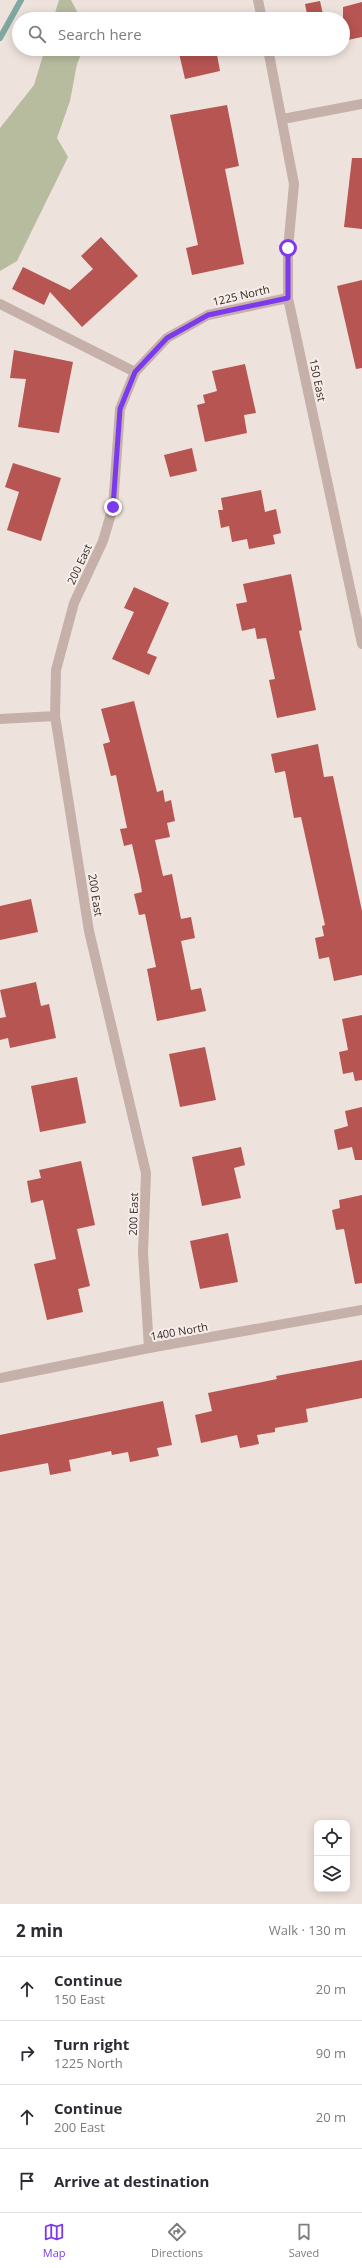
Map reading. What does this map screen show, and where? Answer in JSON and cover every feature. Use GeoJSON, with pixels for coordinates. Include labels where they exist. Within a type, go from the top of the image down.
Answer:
{"type":"FeatureCollection","features":[{"type":"Feature","properties":{"kind":"street"},"geometry":{"type":"LineString","coordinates":[[258,0],[261,12]]}},
{"type":"Feature","properties":{"kind":"street","name":"150 East"},"geometry":{"type":"LineString","coordinates":[[270,56],[283,119],[294,184],[288,248],[288,298],[362,644]]}},
{"type":"Feature","properties":{"kind":"street"},"geometry":{"type":"LineString","coordinates":[[283,119],[362,104]]}},
{"type":"Feature","properties":{"kind":"street","name":"1225 North"},"geometry":{"type":"LineString","coordinates":[[118,452],[120,409],[135,372],[167,338],[208,315],[288,298]]}},
{"type":"Feature","properties":{"kind":"street"},"geometry":{"type":"LineString","coordinates":[[0,304],[135,372]]}},
{"type":"Feature","properties":{"kind":"street","name":"200 East"},"geometry":{"type":"LineString","coordinates":[[118,452],[111,514],[103,541],[74,603],[56,670],[55,716],[89,931],[146,1173],[143,1253],[149,1348]]}},
{"type":"Feature","properties":{"kind":"street"},"geometry":{"type":"LineString","coordinates":[[0,719],[55,716]]}},
{"type":"Feature","properties":{"kind":"street","name":"1400 North"},"geometry":{"type":"LineString","coordinates":[[0,1378],[149,1348],[362,1310]]}},
{"type":"Feature","properties":{"kind":"green space"},"geometry":{"type":"Polygon","coordinates":[[[59,0],[71,0],[77,12],[55,12],[59,0]]]}},
{"type":"Feature","properties":{"kind":"green space"},"geometry":{"type":"Polygon","coordinates":[[[43,56],[80,56],[77,64],[70,101],[57,138],[68,157],[17,261],[0,271],[0,128],[34,85],[43,56]]]}},
{"type":"Feature","properties":{"kind":"building"},"geometry":{"type":"Polygon","coordinates":[[[320,1],[322,12],[307,12],[305,4],[320,1]]]}},
{"type":"Feature","properties":{"kind":"building"},"geometry":{"type":"Polygon","coordinates":[[[362,2],[362,37],[350,40],[350,12],[343,12],[343,7],[362,2]]]}},
{"type":"Feature","properties":{"kind":"building"},"geometry":{"type":"Polygon","coordinates":[[[180,56],[217,56],[220,71],[185,79],[180,56]]]}},
{"type":"Feature","properties":{"kind":"building"},"geometry":{"type":"Polygon","coordinates":[[[227,105],[239,166],[225,169],[244,264],[192,275],[186,248],[198,245],[170,115],[227,105]]]}},
{"type":"Feature","properties":{"kind":"building"},"geometry":{"type":"Polygon","coordinates":[[[352,158],[362,158],[362,229],[344,227],[352,158]]]}},
{"type":"Feature","properties":{"kind":"building"},"geometry":{"type":"Polygon","coordinates":[[[101,237],[138,276],[82,327],[50,292],[44,305],[12,289],[23,267],[70,290],[93,269],[81,256],[101,237]]]}},
{"type":"Feature","properties":{"kind":"building"},"geometry":{"type":"Polygon","coordinates":[[[362,280],[362,368],[356,369],[337,286],[362,280]]]}},
{"type":"Feature","properties":{"kind":"building"},"geometry":{"type":"Polygon","coordinates":[[[14,350],[73,362],[59,433],[18,427],[26,379],[10,378],[14,350]]]}},
{"type":"Feature","properties":{"kind":"building"},"geometry":{"type":"Polygon","coordinates":[[[245,364],[256,413],[244,415],[247,433],[205,442],[197,405],[205,403],[203,395],[217,391],[212,371],[245,364]]]}},
{"type":"Feature","properties":{"kind":"building"},"geometry":{"type":"Polygon","coordinates":[[[192,448],[197,471],[170,477],[164,455],[192,448]]]}},
{"type":"Feature","properties":{"kind":"building"},"geometry":{"type":"Polygon","coordinates":[[[13,463],[61,478],[41,541],[7,530],[19,492],[5,487],[13,463]]]}},
{"type":"Feature","properties":{"kind":"building"},"geometry":{"type":"Polygon","coordinates":[[[261,490],[265,512],[276,509],[281,533],[273,535],[275,544],[249,549],[247,539],[232,542],[229,526],[221,528],[218,510],[223,510],[221,498],[261,490]]]}},
{"type":"Feature","properties":{"kind":"building"},"geometry":{"type":"Polygon","coordinates":[[[291,574],[302,630],[299,631],[316,710],[277,718],[269,680],[275,679],[266,638],[257,639],[255,628],[242,631],[236,604],[247,602],[243,584],[291,574]]]}},
{"type":"Feature","properties":{"kind":"building"},"geometry":{"type":"Polygon","coordinates":[[[134,587],[169,603],[147,653],[157,657],[149,675],[112,659],[134,612],[124,608],[134,587]]]}},
{"type":"Feature","properties":{"kind":"building"},"geometry":{"type":"Polygon","coordinates":[[[134,701],[157,792],[163,790],[165,802],[171,800],[175,821],[167,823],[170,837],[155,840],[163,876],[172,874],[181,919],[191,917],[195,938],[181,941],[191,990],[201,988],[206,1011],[157,1021],[147,969],[156,967],[145,914],[139,915],[134,894],[142,892],[140,880],[132,844],[124,846],[120,829],[127,828],[116,775],[111,776],[103,744],[110,742],[101,709],[134,701]]]}},
{"type":"Feature","properties":{"kind":"building"},"geometry":{"type":"Polygon","coordinates":[[[318,744],[324,777],[333,776],[362,911],[362,975],[334,981],[329,957],[319,959],[315,938],[324,936],[322,926],[325,925],[301,817],[294,818],[285,771],[275,773],[271,754],[318,744]]]}},
{"type":"Feature","properties":{"kind":"building"},"geometry":{"type":"Polygon","coordinates":[[[31,899],[38,932],[0,940],[0,906],[31,899]]]}},
{"type":"Feature","properties":{"kind":"building"},"geometry":{"type":"Polygon","coordinates":[[[36,982],[41,1006],[49,1004],[56,1038],[10,1048],[8,1038],[0,1040],[0,1018],[6,1017],[0,990],[36,982]]]}},
{"type":"Feature","properties":{"kind":"building"},"geometry":{"type":"Polygon","coordinates":[[[362,1015],[362,1080],[355,1081],[353,1072],[343,1074],[339,1052],[348,1050],[342,1019],[362,1015]]]}},
{"type":"Feature","properties":{"kind":"building"},"geometry":{"type":"Polygon","coordinates":[[[205,1047],[216,1100],[180,1107],[169,1054],[205,1047]]]}},
{"type":"Feature","properties":{"kind":"building"},"geometry":{"type":"Polygon","coordinates":[[[77,1077],[86,1123],[40,1132],[31,1086],[77,1077]]]}},
{"type":"Feature","properties":{"kind":"building"},"geometry":{"type":"Polygon","coordinates":[[[362,1107],[362,1160],[355,1160],[352,1147],[338,1150],[334,1130],[348,1126],[345,1111],[362,1107]]]}},
{"type":"Feature","properties":{"kind":"building"},"geometry":{"type":"Polygon","coordinates":[[[241,1147],[245,1165],[234,1168],[241,1198],[202,1206],[192,1157],[241,1147]]]}},
{"type":"Feature","properties":{"kind":"building"},"geometry":{"type":"Polygon","coordinates":[[[81,1161],[95,1225],[77,1229],[90,1286],[78,1289],[83,1312],[47,1320],[34,1264],[56,1259],[43,1200],[31,1203],[27,1181],[41,1178],[39,1170],[81,1161]]]}},
{"type":"Feature","properties":{"kind":"building"},"geometry":{"type":"Polygon","coordinates":[[[362,1195],[362,1283],[355,1284],[344,1229],[336,1230],[332,1210],[340,1208],[339,1200],[362,1195]]]}},
{"type":"Feature","properties":{"kind":"building"},"geometry":{"type":"Polygon","coordinates":[[[228,1233],[238,1282],[200,1289],[190,1241],[228,1233]]]}},
{"type":"Feature","properties":{"kind":"building"},"geometry":{"type":"Polygon","coordinates":[[[362,1360],[362,1398],[306,1409],[308,1422],[275,1428],[275,1432],[257,1435],[259,1444],[240,1448],[237,1435],[201,1443],[195,1415],[212,1411],[208,1393],[277,1379],[276,1376],[362,1360]]]}},
{"type":"Feature","properties":{"kind":"building"},"geometry":{"type":"Polygon","coordinates":[[[163,1401],[172,1445],[157,1448],[159,1456],[130,1462],[128,1452],[112,1455],[111,1451],[69,1460],[71,1471],[50,1475],[48,1463],[0,1472],[0,1435],[163,1401]]]}},
{"type":"Feature","properties":{"kind":"waterway"},"geometry":{"type":"LineString","coordinates":[[14,12],[21,0]]}},
{"type":"Feature","properties":{"kind":"waterway"},"geometry":{"type":"LineString","coordinates":[[0,38],[12,16]]}},
{"type":"Feature","properties":{"kind":"route"},"geometry":{"type":"LineString","coordinates":[[113,507],[120,409],[135,372],[167,338],[208,315],[288,298],[288,248]]}}]}
